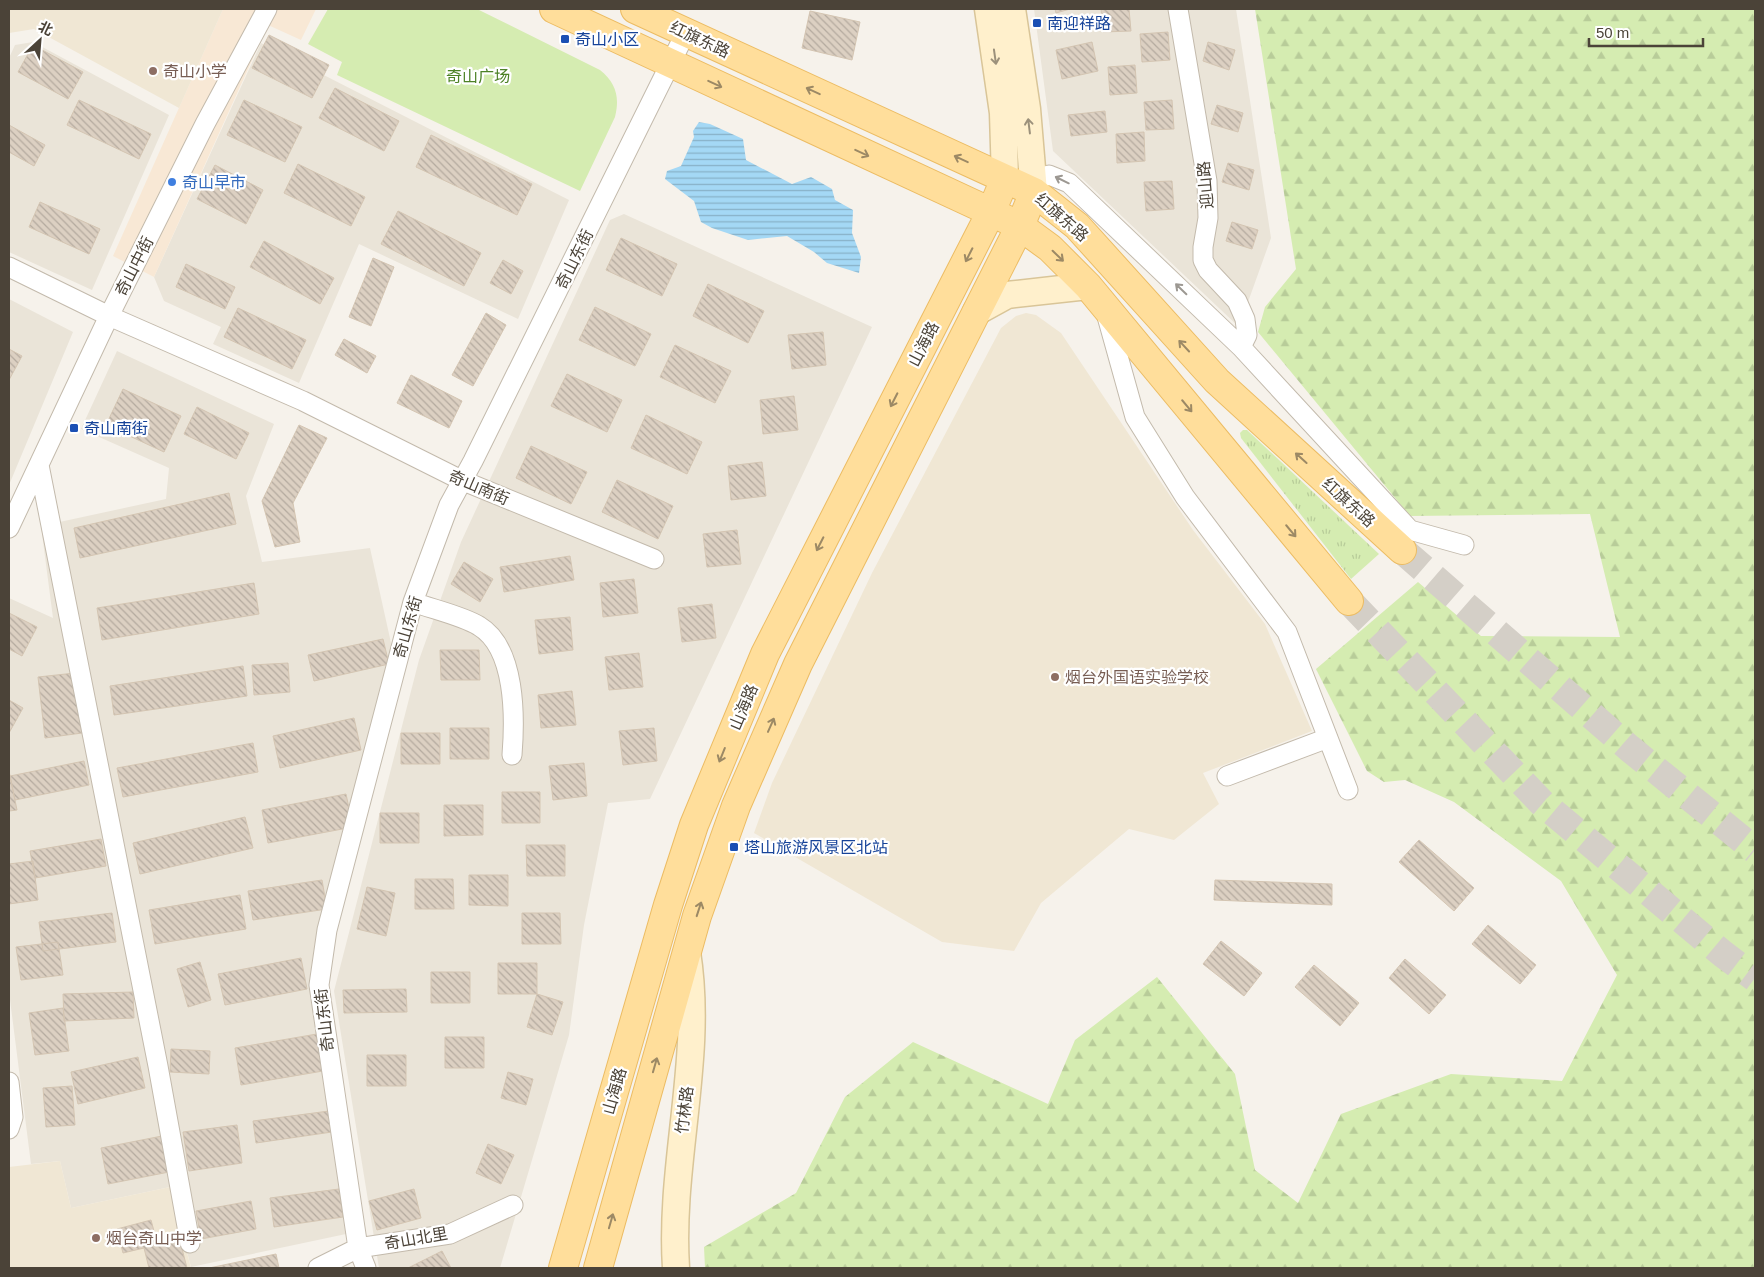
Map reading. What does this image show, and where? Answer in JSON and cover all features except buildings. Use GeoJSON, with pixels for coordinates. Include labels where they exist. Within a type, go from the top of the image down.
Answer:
{"type":"FeatureCollection","features":[{"type":"Feature","properties":{"kind":"main road"},"geometry":{"type":"LineString","coordinates":[[554,9],[991,212]]}},
{"type":"Feature","properties":{"kind":"main road","name":"红旗东路"},"geometry":{"type":"LineString","coordinates":[[635,9],[1034,192],[1077,226],[1217,381],[1402,550]]}},
{"type":"Feature","properties":{"kind":"main road"},"geometry":{"type":"LineString","coordinates":[[988,9],[1003,113],[1006,150],[1005,179]]}},
{"type":"Feature","properties":{"kind":"main road"},"geometry":{"type":"LineString","coordinates":[[1012,9],[1028,109],[1034,192]]}},
{"type":"Feature","properties":{"kind":"main road","name":"山海路"},"geometry":{"type":"LineString","coordinates":[[563,1268],[668,905],[694,824],[765,654],[991,212],[1005,179]]}},
{"type":"Feature","properties":{"kind":"main road","name":"山海路"},"geometry":{"type":"LineString","coordinates":[[598,1268],[697,916],[720,846],[798,664],[1020,226],[1034,192]]}},
{"type":"Feature","properties":{"kind":"main road","name":"红旗东路"},"geometry":{"type":"LineString","coordinates":[[991,212],[1020,226],[1050,248],[1096,295],[1349,601]]}},
{"type":"Feature","properties":{"kind":"main road"},"geometry":{"type":"LineString","coordinates":[[976,312],[1007,295],[1096,295]]}},
{"type":"Feature","properties":{"kind":"main road","name":"竹林路"},"geometry":{"type":"LineString","coordinates":[[676,1268],[674,1240],[678,1173],[692,1046],[692,982],[687,952]]}},
{"type":"Feature","properties":{"kind":"street","name":"奇山中街"},"geometry":{"type":"LineString","coordinates":[[9,528],[109,316],[205,124],[267,9]]}},
{"type":"Feature","properties":{"kind":"street","name":"迎山路"},"geometry":{"type":"LineString","coordinates":[[1178,9],[1207,181],[1208,218],[1202,247],[1204,260],[1208,270],[1237,302],[1245,319],[1247,335],[1242,347]]}},
{"type":"Feature","properties":{"kind":"street","name":"奇山东街"},"geometry":{"type":"LineString","coordinates":[[366,1268],[358,1248],[319,985],[326,930],[413,602],[449,504],[473,461],[686,32]]}},
{"type":"Feature","properties":{"kind":"street"},"geometry":{"type":"LineString","coordinates":[[1034,192],[1040,178],[1049,175],[1069,183],[1242,347],[1410,530],[1464,545]]}},
{"type":"Feature","properties":{"kind":"street","name":"奇山南街"},"geometry":{"type":"LineString","coordinates":[[9,267],[109,316],[303,401],[461,480],[654,559]]}},
{"type":"Feature","properties":{"kind":"street"},"geometry":{"type":"LineString","coordinates":[[1096,295],[1135,418],[1185,497],[1286,632],[1348,790]]}},
{"type":"Feature","properties":{"kind":"street"},"geometry":{"type":"LineString","coordinates":[[39,465],[158,1066],[190,1242]]}},
{"type":"Feature","properties":{"kind":"street"},"geometry":{"type":"LineString","coordinates":[[413,602],[480,626],[498,645],[512,687],[514,725],[512,755]]}},
{"type":"Feature","properties":{"kind":"street"},"geometry":{"type":"LineString","coordinates":[[1227,776],[1328,738]]}},
{"type":"Feature","properties":{"kind":"street"},"geometry":{"type":"LineString","coordinates":[[9,1082],[13,1117],[9,1129]]}},
{"type":"Feature","properties":{"kind":"street","name":"奇山北里"},"geometry":{"type":"LineString","coordinates":[[318,1268],[358,1248],[450,1234],[512,1205]]}},
{"type":"Feature","properties":{"kind":"shaded area","name":"奇山小学"},"geometry":{"type":"Polygon","coordinates":[[[9,9],[223,9],[179,108],[34,29],[9,33],[9,9]]]}},
{"type":"Feature","properties":{"kind":"shaded area","name":"奇山早市"},"geometry":{"type":"Polygon","coordinates":[[[223,9],[316,9],[301,40],[268,25],[154,277],[113,256],[223,9]]]}},
{"type":"Feature","properties":{"kind":"shaded area"},"geometry":{"type":"Polygon","coordinates":[[[1034,9],[1236,9],[1271,238],[1239,327],[1053,151],[1034,9]]]}},
{"type":"Feature","properties":{"kind":"shaded area"},"geometry":{"type":"Polygon","coordinates":[[[33,42],[169,115],[92,290],[9,252],[9,58],[15,45],[33,42]]]}},
{"type":"Feature","properties":{"kind":"shaded area"},"geometry":{"type":"Polygon","coordinates":[[[261,43],[569,200],[518,319],[359,244],[299,383],[213,344],[221,327],[164,301],[154,277],[261,43]]]}},
{"type":"Feature","properties":{"kind":"shaded area"},"geometry":{"type":"Polygon","coordinates":[[[624,214],[872,327],[650,799],[608,803],[584,925],[569,1035],[500,1268],[379,1268],[334,991],[419,660],[461,542],[610,220],[624,214]]]}},
{"type":"Feature","properties":{"kind":"shaded area"},"geometry":{"type":"Polygon","coordinates":[[[9,299],[73,332],[9,485],[9,299]]]}},
{"type":"Feature","properties":{"kind":"shaded area","name":"烟台外国语实验学校"},"geometry":{"type":"Polygon","coordinates":[[[1026,313],[1036,315],[1061,333],[1193,530],[1265,624],[1312,731],[1203,773],[1219,804],[1174,840],[1129,829],[1041,903],[1014,951],[942,942],[754,833],[772,783],[872,573],[1001,328],[1016,316],[1026,313]]]}},
{"type":"Feature","properties":{"kind":"shaded area"},"geometry":{"type":"Polygon","coordinates":[[[117,351],[274,424],[246,496],[262,562],[370,548],[393,652],[316,936],[309,982],[346,1234],[191,1267],[170,1187],[71,1208],[60,1161],[31,1164],[9,992],[9,598],[53,618],[41,526],[166,499],[169,468],[81,429],[117,351]]]}},
{"type":"Feature","properties":{"kind":"shaded area","name":"烟台奇山中学"},"geometry":{"type":"Polygon","coordinates":[[[60,1161],[71,1208],[170,1187],[191,1268],[9,1268],[9,1167],[60,1161]]]}},
{"type":"Feature","properties":{"kind":"green space","name":"奇山广场"},"geometry":{"type":"Polygon","coordinates":[[[328,9],[477,9],[600,70],[610,80],[617,97],[615,117],[580,191],[337,75],[342,62],[308,44],[328,9]]]}},
{"type":"Feature","properties":{"kind":"green space"},"geometry":{"type":"Polygon","coordinates":[[[1255,9],[1755,9],[1755,1268],[705,1268],[704,1247],[796,1193],[845,1097],[913,1042],[1048,1104],[1075,1040],[1157,977],[1235,1074],[1255,1170],[1298,1203],[1341,1114],[1451,1074],[1562,1081],[1617,975],[1561,881],[1454,802],[1405,780],[1384,782],[1367,771],[1316,669],[1418,582],[1481,636],[1620,637],[1590,514],[1410,516],[1258,332],[1265,307],[1296,269],[1255,9]]]}},
{"type":"Feature","properties":{"kind":"green space"},"geometry":{"type":"Polygon","coordinates":[[[1243,430],[1247,430],[1379,554],[1351,579],[1241,438],[1240,433],[1243,430]]]}},
{"type":"Feature","properties":{"kind":"water"},"geometry":{"type":"Polygon","coordinates":[[[699,122],[710,124],[743,139],[746,160],[792,184],[811,177],[832,189],[835,200],[853,210],[852,233],[861,257],[859,273],[827,263],[814,252],[787,236],[748,240],[712,228],[701,222],[694,201],[665,179],[667,171],[681,166],[694,137],[693,131],[699,122]]]}},
{"type":"Feature","properties":{"kind":"tunnel"},"geometry":{"type":"LineString","coordinates":[[1402,550],[1629,748],[1755,850]]}},
{"type":"Feature","properties":{"kind":"tunnel"},"geometry":{"type":"LineString","coordinates":[[1349,601],[1542,803],[1723,954],[1755,978]]}},
{"type":"Feature","properties":{"kind":"place","name":"南迎祥路"},"geometry":{"type":"Point","coordinates":[1037,23]}},
{"type":"Feature","properties":{"kind":"place","name":"奇山小区"},"geometry":{"type":"Point","coordinates":[565,39]}},
{"type":"Feature","properties":{"kind":"place","name":"奇山小学"},"geometry":{"type":"Point","coordinates":[153,71]}},
{"type":"Feature","properties":{"kind":"place","name":"奇山早市"},"geometry":{"type":"Point","coordinates":[172,182]}},
{"type":"Feature","properties":{"kind":"place","name":"奇山南街"},"geometry":{"type":"Point","coordinates":[74,428]}},
{"type":"Feature","properties":{"kind":"place","name":"烟台外国语实验学校"},"geometry":{"type":"Point","coordinates":[1055,677]}},
{"type":"Feature","properties":{"kind":"place","name":"塔山旅游风景区北站"},"geometry":{"type":"Point","coordinates":[734,847]}},
{"type":"Feature","properties":{"kind":"place","name":"烟台奇山中学"},"geometry":{"type":"Point","coordinates":[96,1238]}}]}
